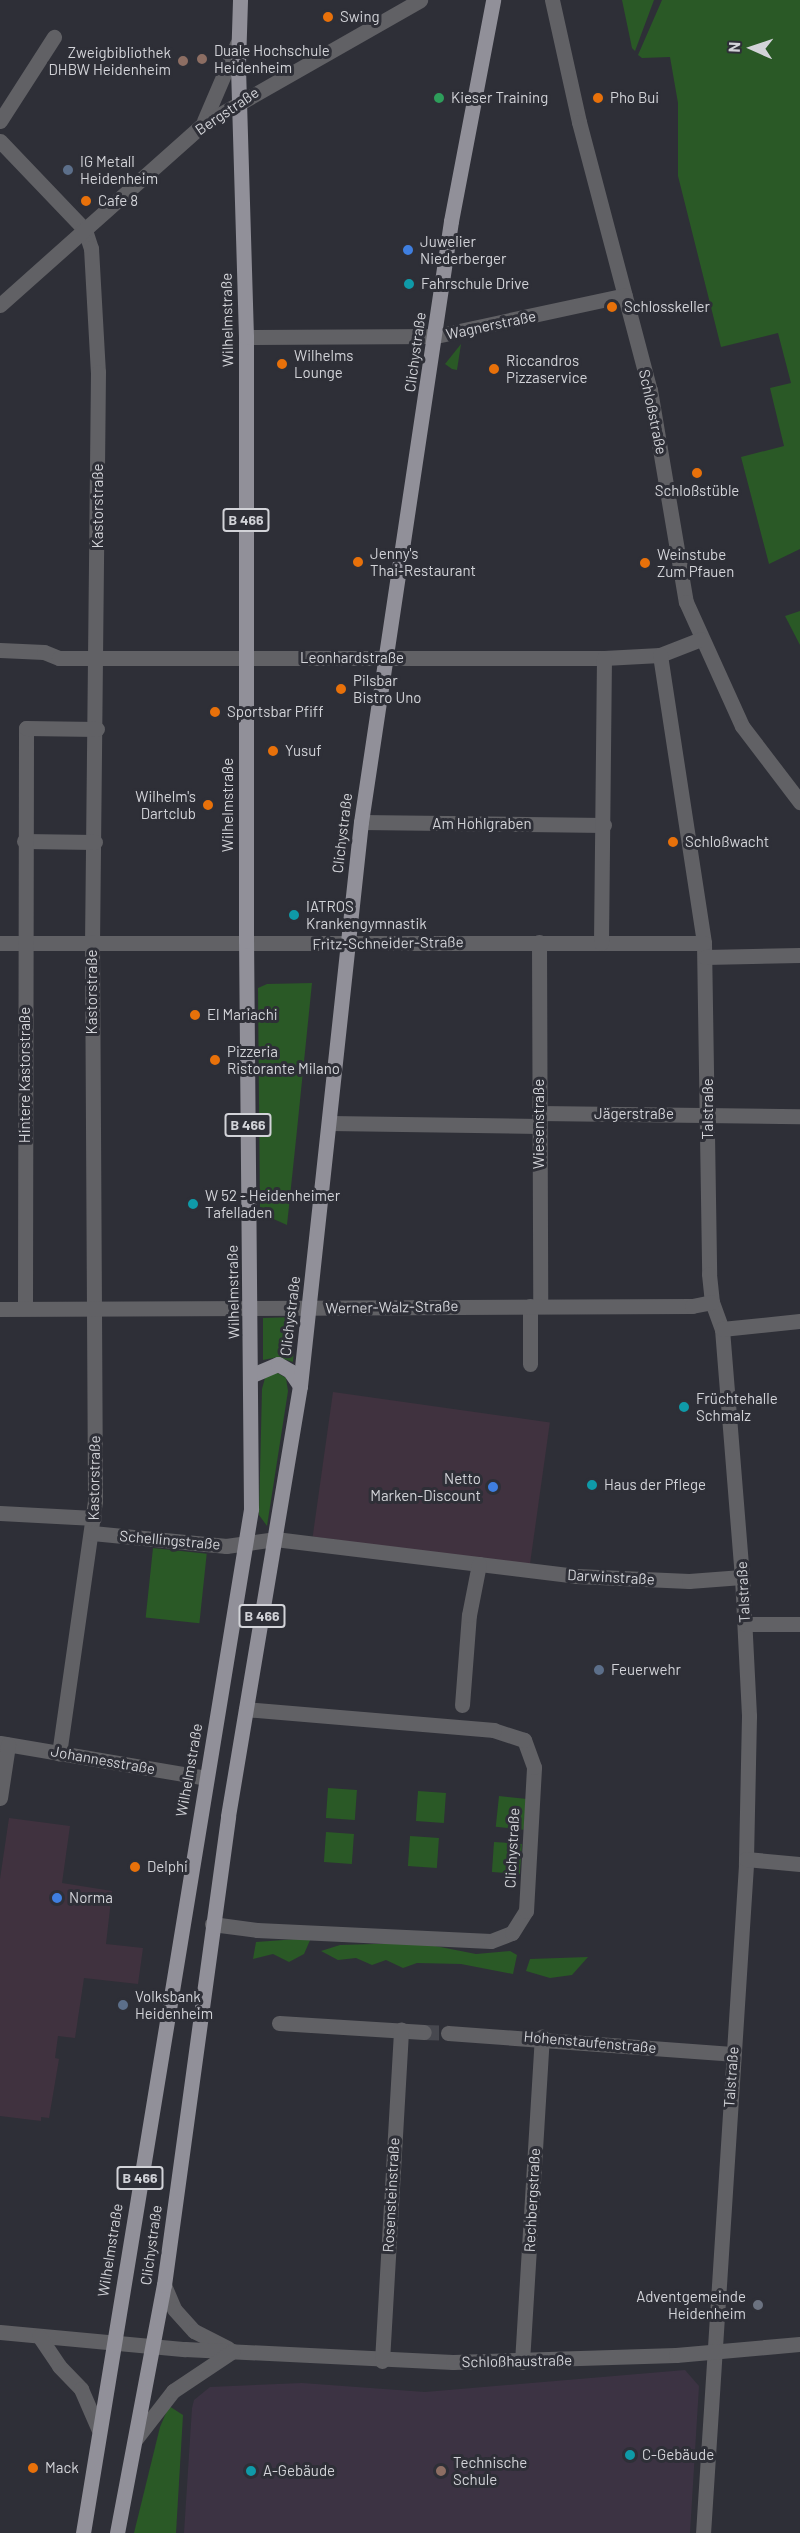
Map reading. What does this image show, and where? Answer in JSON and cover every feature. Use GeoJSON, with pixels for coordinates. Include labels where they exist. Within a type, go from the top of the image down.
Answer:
{"type":"FeatureCollection","features":[{"type":"Feature","properties":{"kind":"main road","name":"Wilhelmstraße"},"geometry":{"type":"LineString","coordinates":[[83,2533],[98,2428],[206,1778],[248,1542],[252,1310],[246,941],[246,337],[238,41],[240,0]]}},
{"type":"Feature","properties":{"kind":"main road","name":"Clichystraße"},"geometry":{"type":"LineString","coordinates":[[117,2533],[164,2285],[212,1923],[300,1386],[361,822],[436,336],[451,221],[493,0]]}},
{"type":"Feature","properties":{"kind":"main road"},"geometry":{"type":"LineString","coordinates":[[252,1375],[278,1364],[290,1371],[300,1386]]}},
{"type":"Feature","properties":{"kind":"street","name":"Bergstraße"},"geometry":{"type":"LineString","coordinates":[[0,305],[203,124],[240,100],[420,0]]}},
{"type":"Feature","properties":{"kind":"street","name":"Schloßstraße"},"geometry":{"type":"LineString","coordinates":[[552,0],[650,390],[686,602],[742,726],[800,802]]}},
{"type":"Feature","properties":{"kind":"street"},"geometry":{"type":"LineString","coordinates":[[0,121],[54,37]]}},
{"type":"Feature","properties":{"kind":"street"},"geometry":{"type":"LineString","coordinates":[[203,124],[220,91],[238,41]]}},
{"type":"Feature","properties":{"kind":"street"},"geometry":{"type":"LineString","coordinates":[[0,141],[85,230]]}},
{"type":"Feature","properties":{"kind":"street","name":"Kastorstraße"},"geometry":{"type":"LineString","coordinates":[[59,1753],[93,1525],[95,1309],[92,942],[97,729],[98,372],[91,248],[85,230]]}},
{"type":"Feature","properties":{"kind":"street","name":"Wagnerstraße"},"geometry":{"type":"LineString","coordinates":[[246,337],[436,336],[625,295]]}},
{"type":"Feature","properties":{"kind":"street","name":"Leonhardstraße"},"geometry":{"type":"LineString","coordinates":[[0,650],[97,657],[604,658],[660,656],[701,639]]}},
{"type":"Feature","properties":{"kind":"street","name":"Talstraße"},"geometry":{"type":"LineString","coordinates":[[660,656],[705,950],[712,1302],[722,1329],[742,1577],[749,1748],[746,1859],[703,2533]]}},
{"type":"Feature","properties":{"kind":"street"},"geometry":{"type":"LineString","coordinates":[[602,943],[604,658]]}},
{"type":"Feature","properties":{"kind":"street","name":"Hintere Kastorstraße"},"geometry":{"type":"LineString","coordinates":[[25,1308],[24,841],[26,728],[97,729]]}},
{"type":"Feature","properties":{"kind":"street","name":"Am Hohlgraben"},"geometry":{"type":"LineString","coordinates":[[361,822],[604,825]]}},
{"type":"Feature","properties":{"kind":"street"},"geometry":{"type":"LineString","coordinates":[[24,841],[95,842]]}},
{"type":"Feature","properties":{"kind":"street","name":"Fritz-Schneider-Straße"},"geometry":{"type":"LineString","coordinates":[[0,943],[246,941],[346,946],[375,942],[539,942],[602,943],[800,955]]}},
{"type":"Feature","properties":{"kind":"street","name":"Wiesenstraße"},"geometry":{"type":"LineString","coordinates":[[530,1364],[535,1306],[539,1120],[539,942]]}},
{"type":"Feature","properties":{"kind":"street","name":"Jägerstraße"},"geometry":{"type":"LineString","coordinates":[[328,1123],[539,1120],[708,1114],[800,1116]]}},
{"type":"Feature","properties":{"kind":"street","name":"Werner-Walz-Straße"},"geometry":{"type":"LineString","coordinates":[[0,1309],[252,1310],[692,1306],[712,1302]]}},
{"type":"Feature","properties":{"kind":"street"},"geometry":{"type":"LineString","coordinates":[[722,1329],[800,1321]]}},
{"type":"Feature","properties":{"kind":"street","name":"Schellingstraße"},"geometry":{"type":"LineString","coordinates":[[0,1513],[93,1525],[215,1545],[248,1542]]}},
{"type":"Feature","properties":{"kind":"street","name":"Darwinstraße"},"geometry":{"type":"LineString","coordinates":[[248,1542],[275,1539],[479,1564],[648,1580],[742,1577]]}},
{"type":"Feature","properties":{"kind":"street"},"geometry":{"type":"LineString","coordinates":[[462,1705],[469,1615],[479,1564]]}},
{"type":"Feature","properties":{"kind":"street"},"geometry":{"type":"LineString","coordinates":[[745,1624],[800,1624]]}},
{"type":"Feature","properties":{"kind":"street","name":"Clichystraße"},"geometry":{"type":"LineString","coordinates":[[212,1923],[257,1930],[491,1941],[512,1933],[526,1911],[534,1767],[524,1740],[494,1730],[246,1709]]}},
{"type":"Feature","properties":{"kind":"street"},"geometry":{"type":"LineString","coordinates":[[0,1798],[4,1744]]}},
{"type":"Feature","properties":{"kind":"street","name":"Johannesstraße"},"geometry":{"type":"LineString","coordinates":[[4,1744],[206,1778]]}},
{"type":"Feature","properties":{"kind":"street"},"geometry":{"type":"LineString","coordinates":[[746,1859],[800,1864]]}},
{"type":"Feature","properties":{"kind":"street"},"geometry":{"type":"LineString","coordinates":[[279,2023],[424,2032]]}},
{"type":"Feature","properties":{"kind":"street","name":"Rosensteinstraße"},"geometry":{"type":"LineString","coordinates":[[382,2361],[401,2030]]}},
{"type":"Feature","properties":{"kind":"street","name":"Hohenstaufenstraße"},"geometry":{"type":"LineString","coordinates":[[448,2033],[542,2037],[732,2054]]}},
{"type":"Feature","properties":{"kind":"street","name":"Rechbergstraße"},"geometry":{"type":"LineString","coordinates":[[522,2362],[542,2037]]}},
{"type":"Feature","properties":{"kind":"street","name":"Schloßhaustraße"},"geometry":{"type":"LineString","coordinates":[[164,2285],[174,2309],[194,2331],[233,2351]]}},
{"type":"Feature","properties":{"kind":"street","name":"Schloßhaustraße"},"geometry":{"type":"LineString","coordinates":[[0,2332],[112,2343],[382,2361],[522,2362],[715,2353],[800,2344]]}},
{"type":"Feature","properties":{"kind":"street"},"geometry":{"type":"LineString","coordinates":[[39,2336],[59,2366],[81,2388],[98,2428]]}},
{"type":"Feature","properties":{"kind":"street"},"geometry":{"type":"LineString","coordinates":[[135,2440],[173,2391],[233,2351]]}},
{"type":"Feature","properties":{"kind":"shaded area"},"geometry":{"type":"Polygon","coordinates":[[[333,1392],[550,1422],[530,1567],[313,1537],[333,1392]]]}},
{"type":"Feature","properties":{"kind":"shaded area"},"geometry":{"type":"Polygon","coordinates":[[[9,1818],[70,1826],[62,1883],[112,1891],[106,1944],[143,1948],[138,1984],[84,1978],[75,2038],[58,2036],[55,2058],[59,2059],[49,2118],[41,2117],[41,2121],[0,2116],[0,1879],[9,1818]]]}},
{"type":"Feature","properties":{"kind":"shaded area","name":"Technische Schule"},"geometry":{"type":"Polygon","coordinates":[[[685,2370],[699,2386],[690,2533],[184,2533],[192,2408],[194,2400],[210,2387],[302,2383],[425,2392],[685,2370]]]}},
{"type":"Feature","properties":{"kind":"green space"},"geometry":{"type":"Polygon","coordinates":[[[622,0],[654,0],[635,51],[632,48],[622,0]]]}},
{"type":"Feature","properties":{"kind":"green space"},"geometry":{"type":"Polygon","coordinates":[[[662,0],[800,0],[800,549],[769,564],[741,457],[784,446],[770,388],[791,383],[778,333],[721,347],[678,176],[678,103],[670,57],[642,58],[638,55],[662,0]]]}},
{"type":"Feature","properties":{"kind":"green space"},"geometry":{"type":"Polygon","coordinates":[[[461,344],[457,370],[452,369],[445,364],[461,344]]]}},
{"type":"Feature","properties":{"kind":"green space"},"geometry":{"type":"Polygon","coordinates":[[[800,611],[800,645],[785,616],[800,611]]]}},
{"type":"Feature","properties":{"kind":"green space"},"geometry":{"type":"Polygon","coordinates":[[[312,983],[287,1225],[260,1213],[258,988],[267,984],[312,983]]]}},
{"type":"Feature","properties":{"kind":"green space"},"geometry":{"type":"Polygon","coordinates":[[[296,1317],[293,1362],[278,1357],[263,1360],[263,1318],[296,1317]]]}},
{"type":"Feature","properties":{"kind":"green space"},"geometry":{"type":"Polygon","coordinates":[[[276,1372],[286,1378],[288,1391],[267,1526],[259,1515],[262,1389],[265,1378],[276,1372]]]}},
{"type":"Feature","properties":{"kind":"green space"},"geometry":{"type":"Polygon","coordinates":[[[153,1548],[207,1554],[199,1623],[146,1618],[153,1548]]]}},
{"type":"Feature","properties":{"kind":"green space"},"geometry":{"type":"Polygon","coordinates":[[[328,1788],[357,1790],[355,1820],[326,1818],[328,1788]]]}},
{"type":"Feature","properties":{"kind":"green space"},"geometry":{"type":"Polygon","coordinates":[[[418,1791],[446,1793],[444,1823],[416,1821],[418,1791]]]}},
{"type":"Feature","properties":{"kind":"green space"},"geometry":{"type":"Polygon","coordinates":[[[499,1796],[527,1799],[524,1830],[496,1827],[499,1796]]]}},
{"type":"Feature","properties":{"kind":"green space"},"geometry":{"type":"Polygon","coordinates":[[[326,1832],[354,1834],[352,1864],[324,1862],[326,1832]]]}},
{"type":"Feature","properties":{"kind":"green space"},"geometry":{"type":"Polygon","coordinates":[[[410,1836],[439,1838],[437,1868],[408,1866],[410,1836]]]}},
{"type":"Feature","properties":{"kind":"green space"},"geometry":{"type":"Polygon","coordinates":[[[494,1842],[522,1844],[520,1874],[492,1872],[494,1842]]]}},
{"type":"Feature","properties":{"kind":"green space"},"geometry":{"type":"Polygon","coordinates":[[[311,1938],[304,1954],[289,1962],[273,1954],[253,1959],[256,1942],[311,1938]]]}},
{"type":"Feature","properties":{"kind":"green space"},"geometry":{"type":"Polygon","coordinates":[[[425,1944],[476,1954],[510,1951],[517,1955],[513,1974],[461,1964],[417,1963],[403,1968],[386,1960],[372,1965],[356,1958],[338,1960],[321,1951],[340,1945],[425,1944]]]}},
{"type":"Feature","properties":{"kind":"green space"},"geometry":{"type":"Polygon","coordinates":[[[588,1957],[572,1975],[550,1978],[526,1971],[530,1959],[588,1957]]]}},
{"type":"Feature","properties":{"kind":"green space"},"geometry":{"type":"Polygon","coordinates":[[[169,2406],[183,2415],[176,2533],[134,2533],[160,2427],[169,2406]]]}},
{"type":"Feature","properties":{"kind":"tunnel"},"geometry":{"type":"LineString","coordinates":[[424,2032],[448,2033]]}},
{"type":"Feature","properties":{"kind":"place","name":"Swing"},"geometry":{"type":"Point","coordinates":[328,17]}},
{"type":"Feature","properties":{"kind":"place","name":"Duale Hochschule Heidenheim"},"geometry":{"type":"Point","coordinates":[202,59]}},
{"type":"Feature","properties":{"kind":"place","name":"Zweigbibliothek DHBW Heidenheim"},"geometry":{"type":"Point","coordinates":[183,61]}},
{"type":"Feature","properties":{"kind":"place","name":"Kieser Training"},"geometry":{"type":"Point","coordinates":[439,98]}},
{"type":"Feature","properties":{"kind":"place","name":"Pho Bui"},"geometry":{"type":"Point","coordinates":[598,98]}},
{"type":"Feature","properties":{"kind":"place","name":"IG Metall Heidenheim"},"geometry":{"type":"Point","coordinates":[68,170]}},
{"type":"Feature","properties":{"kind":"place","name":"Cafe 8"},"geometry":{"type":"Point","coordinates":[86,201]}},
{"type":"Feature","properties":{"kind":"place","name":"Juwelier Niederberger"},"geometry":{"type":"Point","coordinates":[408,250]}},
{"type":"Feature","properties":{"kind":"place","name":"Fahrschule Drive"},"geometry":{"type":"Point","coordinates":[409,284]}},
{"type":"Feature","properties":{"kind":"place","name":"Schlosskeller"},"geometry":{"type":"Point","coordinates":[612,307]}},
{"type":"Feature","properties":{"kind":"place","name":"Wilhelms Lounge"},"geometry":{"type":"Point","coordinates":[282,364]}},
{"type":"Feature","properties":{"kind":"place","name":"Riccandros Pizzaservice"},"geometry":{"type":"Point","coordinates":[494,369]}},
{"type":"Feature","properties":{"kind":"place","name":"Schloßstüble"},"geometry":{"type":"Point","coordinates":[697,473]}},
{"type":"Feature","properties":{"kind":"place","name":"Jenny's Thai-Restaurant"},"geometry":{"type":"Point","coordinates":[358,562]}},
{"type":"Feature","properties":{"kind":"place","name":"Weinstube Zum Pfauen"},"geometry":{"type":"Point","coordinates":[645,563]}},
{"type":"Feature","properties":{"kind":"place","name":"Pilsbar Bistro Uno"},"geometry":{"type":"Point","coordinates":[341,689]}},
{"type":"Feature","properties":{"kind":"place","name":"Sportsbar Pfiff"},"geometry":{"type":"Point","coordinates":[215,712]}},
{"type":"Feature","properties":{"kind":"place","name":"Yusuf"},"geometry":{"type":"Point","coordinates":[273,751]}},
{"type":"Feature","properties":{"kind":"place","name":"Wilhelm's Dartclub"},"geometry":{"type":"Point","coordinates":[208,805]}},
{"type":"Feature","properties":{"kind":"place","name":"Schloßwacht"},"geometry":{"type":"Point","coordinates":[673,842]}},
{"type":"Feature","properties":{"kind":"place","name":"IATROS Krankengymnastik"},"geometry":{"type":"Point","coordinates":[294,915]}},
{"type":"Feature","properties":{"kind":"place","name":"El Mariachi"},"geometry":{"type":"Point","coordinates":[195,1015]}},
{"type":"Feature","properties":{"kind":"place","name":"Pizzeria Ristorante Milano"},"geometry":{"type":"Point","coordinates":[215,1060]}},
{"type":"Feature","properties":{"kind":"place","name":"W 52 - Heidenheimer Tafelladen"},"geometry":{"type":"Point","coordinates":[193,1204]}},
{"type":"Feature","properties":{"kind":"place","name":"Früchtehalle Schmalz"},"geometry":{"type":"Point","coordinates":[684,1407]}},
{"type":"Feature","properties":{"kind":"place","name":"Haus der Pflege"},"geometry":{"type":"Point","coordinates":[592,1485]}},
{"type":"Feature","properties":{"kind":"place","name":"Netto Marken-Discount"},"geometry":{"type":"Point","coordinates":[493,1487]}},
{"type":"Feature","properties":{"kind":"place","name":"Feuerwehr"},"geometry":{"type":"Point","coordinates":[599,1670]}},
{"type":"Feature","properties":{"kind":"place","name":"Delphi"},"geometry":{"type":"Point","coordinates":[135,1867]}},
{"type":"Feature","properties":{"kind":"place","name":"Norma"},"geometry":{"type":"Point","coordinates":[57,1898]}},
{"type":"Feature","properties":{"kind":"place","name":"Volksbank Heidenheim"},"geometry":{"type":"Point","coordinates":[123,2005]}},
{"type":"Feature","properties":{"kind":"place","name":"Adventgemeinde Heidenheim"},"geometry":{"type":"Point","coordinates":[758,2305]}},
{"type":"Feature","properties":{"kind":"place","name":"C-Gebäude"},"geometry":{"type":"Point","coordinates":[630,2455]}},
{"type":"Feature","properties":{"kind":"place","name":"Mack"},"geometry":{"type":"Point","coordinates":[33,2468]}},
{"type":"Feature","properties":{"kind":"place","name":"A-Gebäude"},"geometry":{"type":"Point","coordinates":[251,2471]}},
{"type":"Feature","properties":{"kind":"place","name":"Technische Schule"},"geometry":{"type":"Point","coordinates":[441,2471]}}]}
